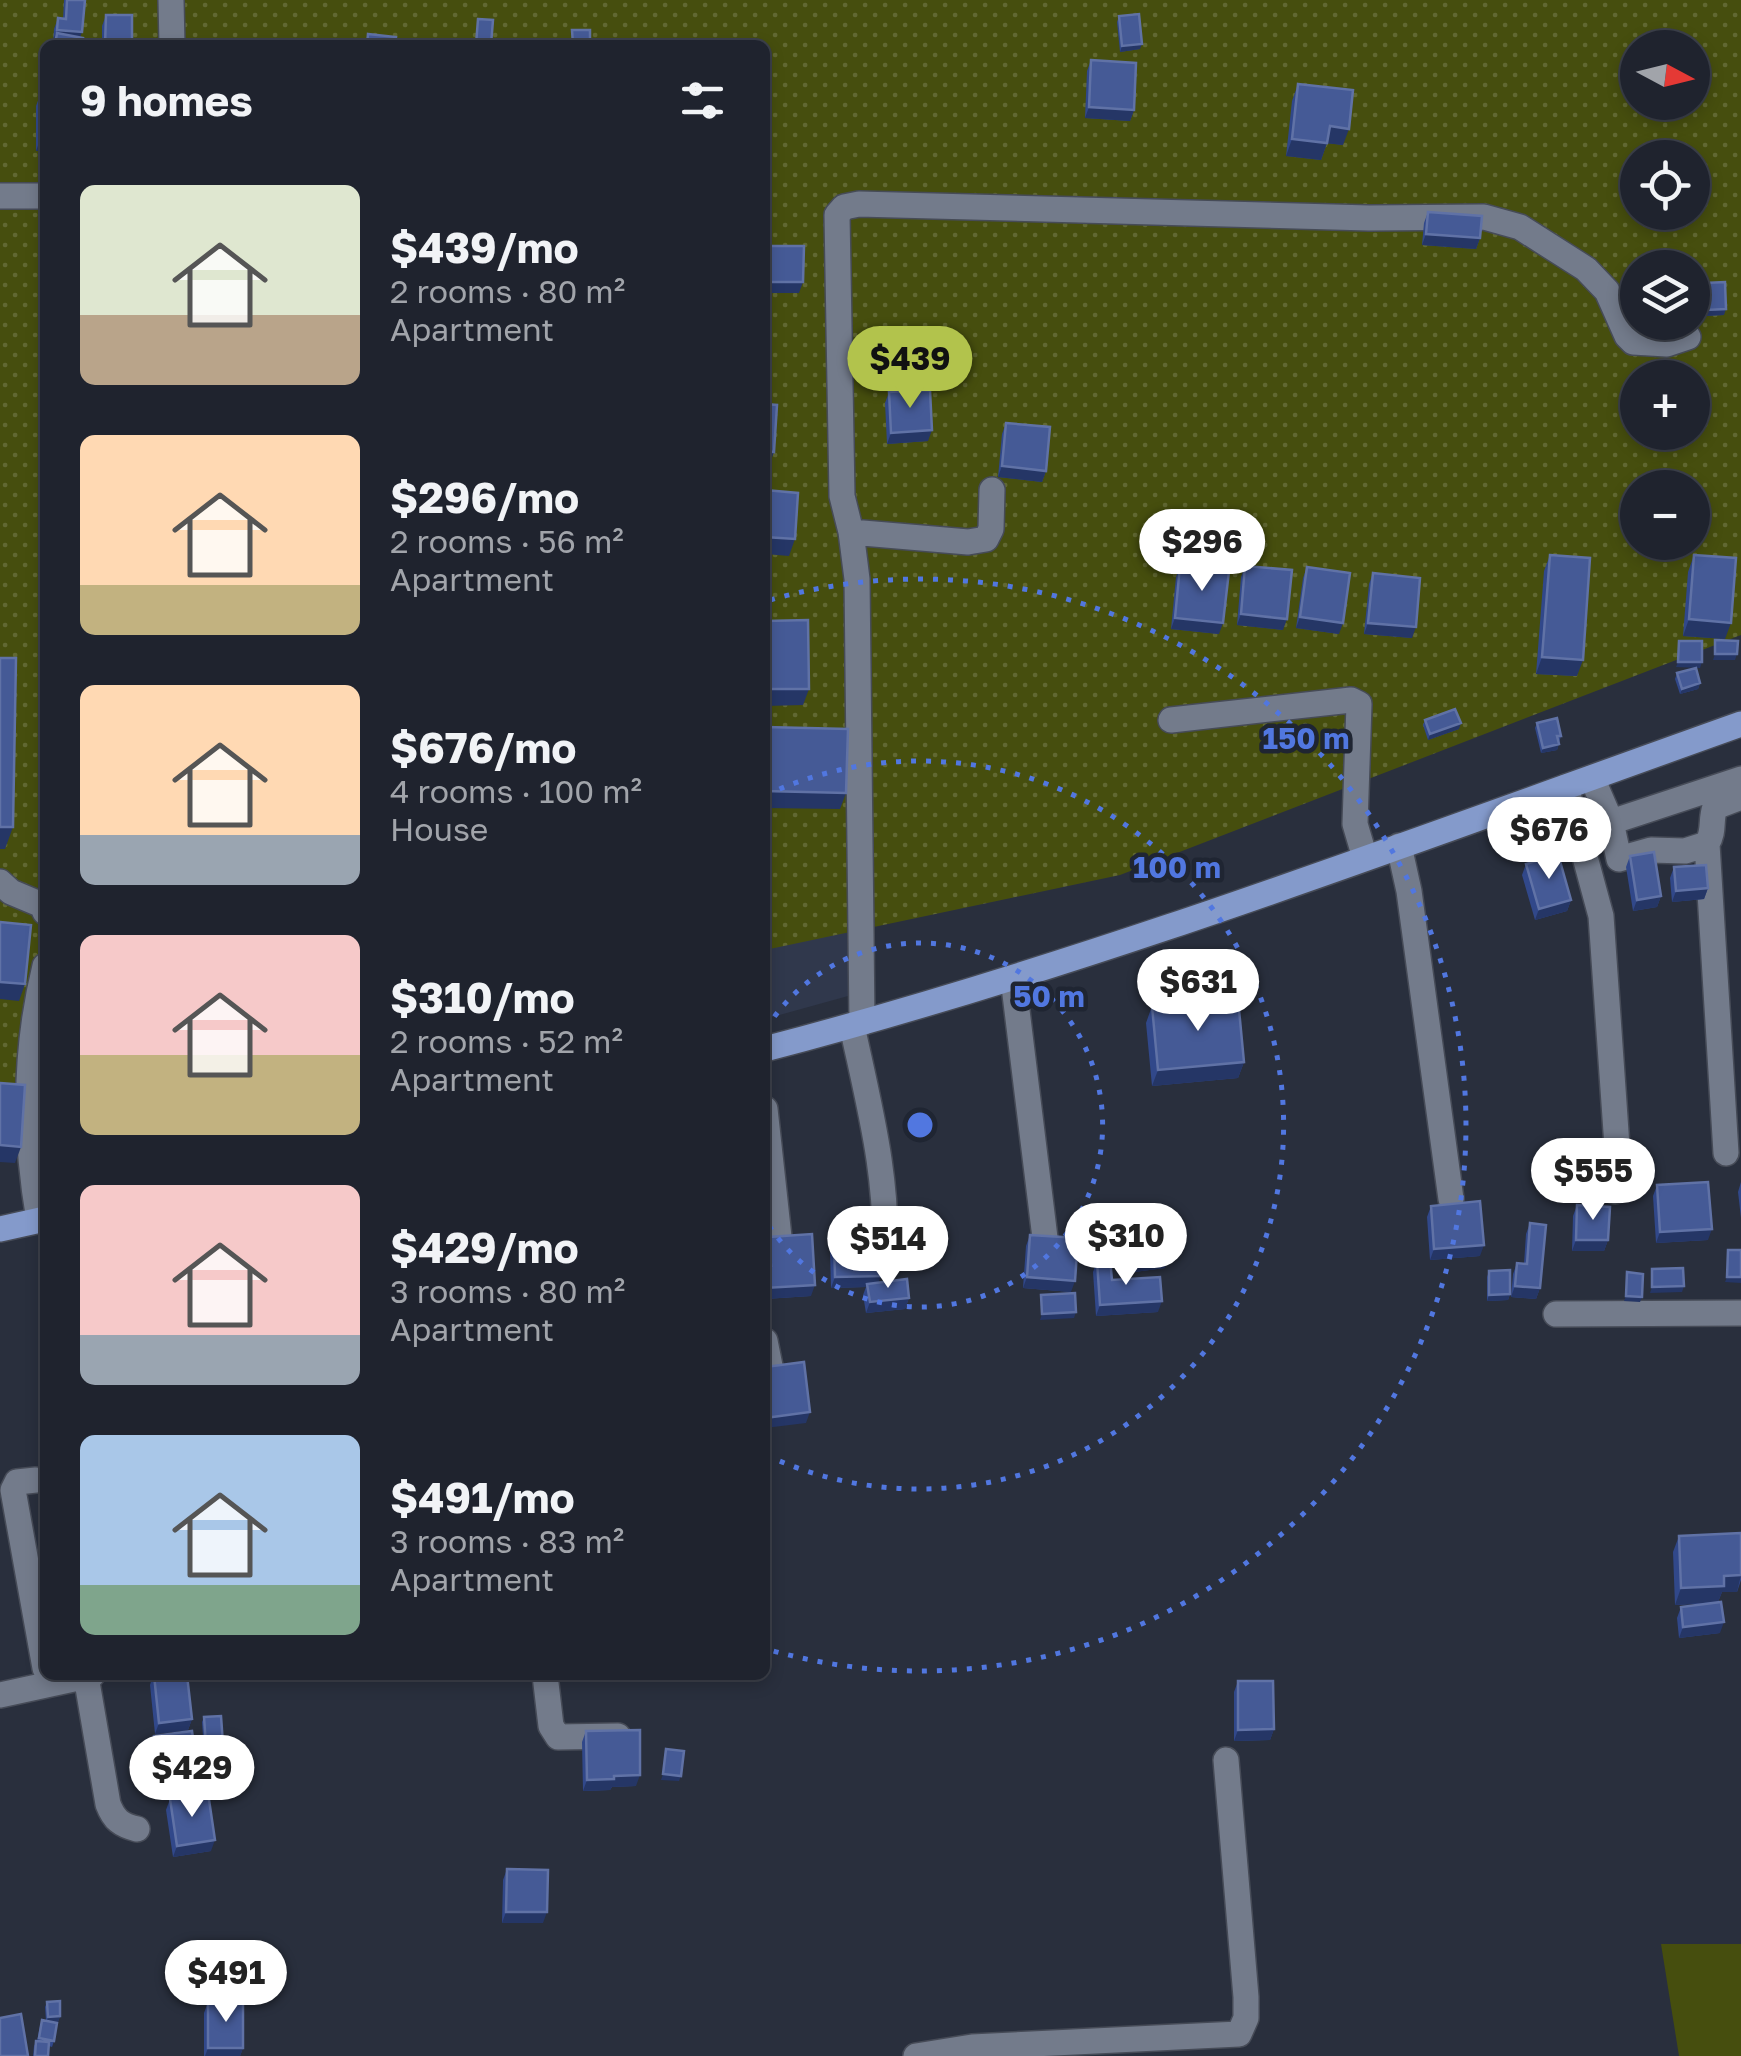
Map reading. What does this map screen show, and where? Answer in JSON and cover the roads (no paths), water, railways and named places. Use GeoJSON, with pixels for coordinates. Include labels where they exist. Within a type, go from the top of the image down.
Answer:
{"type":"FeatureCollection","features":[{"type":"Feature","properties":{"kind":"main road"},"geometry":{"type":"LineString","coordinates":[[770,1049],[1013,978],[1167,928],[1741,724]]}},
{"type":"Feature","properties":{"kind":"main road"},"geometry":{"type":"LineString","coordinates":[[0,1229],[40,1219]]}},
{"type":"Feature","properties":{"kind":"street"},"geometry":{"type":"LineString","coordinates":[[171,0],[172,40]]}},
{"type":"Feature","properties":{"kind":"street"},"geometry":{"type":"LineString","coordinates":[[0,196],[40,196]]}},
{"type":"Feature","properties":{"kind":"street"},"geometry":{"type":"LineString","coordinates":[[884,1264],[883,1183],[857,1025],[857,579],[842,496],[837,216],[844,207],[859,204],[1478,218],[1520,226],[1586,269],[1607,290],[1620,320]]}},
{"type":"Feature","properties":{"kind":"street"},"geometry":{"type":"LineString","coordinates":[[1631,340],[1667,344],[1679,340]]}},
{"type":"Feature","properties":{"kind":"street"},"geometry":{"type":"LineString","coordinates":[[851,532],[968,542],[986,539],[991,529],[992,490]]}},
{"type":"Feature","properties":{"kind":"street"},"geometry":{"type":"LineString","coordinates":[[1171,720],[1351,700],[1359,704],[1355,824],[1365,858]]}},
{"type":"Feature","properties":{"kind":"street"},"geometry":{"type":"LineString","coordinates":[[1592,778],[1611,822],[1619,859],[1652,850],[1685,850],[1707,844]]}},
{"type":"Feature","properties":{"kind":"street"},"geometry":{"type":"LineString","coordinates":[[1611,822],[1741,778]]}},
{"type":"Feature","properties":{"kind":"street"},"geometry":{"type":"LineString","coordinates":[[1566,787],[1601,916],[1619,1175],[1615,1191]]}},
{"type":"Feature","properties":{"kind":"street"},"geometry":{"type":"LineString","coordinates":[[1726,1153],[1707,844],[1716,807],[1741,797]]}},
{"type":"Feature","properties":{"kind":"street"},"geometry":{"type":"LineString","coordinates":[[1398,846],[1409,891],[1452,1199]]}},
{"type":"Feature","properties":{"kind":"street"},"geometry":{"type":"LineString","coordinates":[[0,882],[11,892],[40,904]]}},
{"type":"Feature","properties":{"kind":"street"},"geometry":{"type":"LineString","coordinates":[[1013,978],[1046,1246]]}},
{"type":"Feature","properties":{"kind":"street"},"geometry":{"type":"LineString","coordinates":[[40,996],[27,1075],[28,1124],[40,1205]]}},
{"type":"Feature","properties":{"kind":"street"},"geometry":{"type":"LineString","coordinates":[[770,1158],[778,1236]]}},
{"type":"Feature","properties":{"kind":"street"},"geometry":{"type":"LineString","coordinates":[[1556,1314],[1741,1313]]}},
{"type":"Feature","properties":{"kind":"street"},"geometry":{"type":"LineString","coordinates":[[770,1365],[771,1370]]}},
{"type":"Feature","properties":{"kind":"street"},"geometry":{"type":"LineString","coordinates":[[36,1480],[17,1482],[13,1490],[40,1642]]}},
{"type":"Feature","properties":{"kind":"street"},"geometry":{"type":"LineString","coordinates":[[0,1695],[40,1678]]}},
{"type":"Feature","properties":{"kind":"street"},"geometry":{"type":"LineString","coordinates":[[90,1680],[108,1804],[114,1818],[124,1826],[138,1829]]}},
{"type":"Feature","properties":{"kind":"street"},"geometry":{"type":"LineString","coordinates":[[545,1680],[550,1726],[558,1738],[638,1735]]}},
{"type":"Feature","properties":{"kind":"street"},"geometry":{"type":"LineString","coordinates":[[916,2056],[972,2047],[1239,2034],[1246,2018],[1246,1997],[1226,1760]]}}]}
